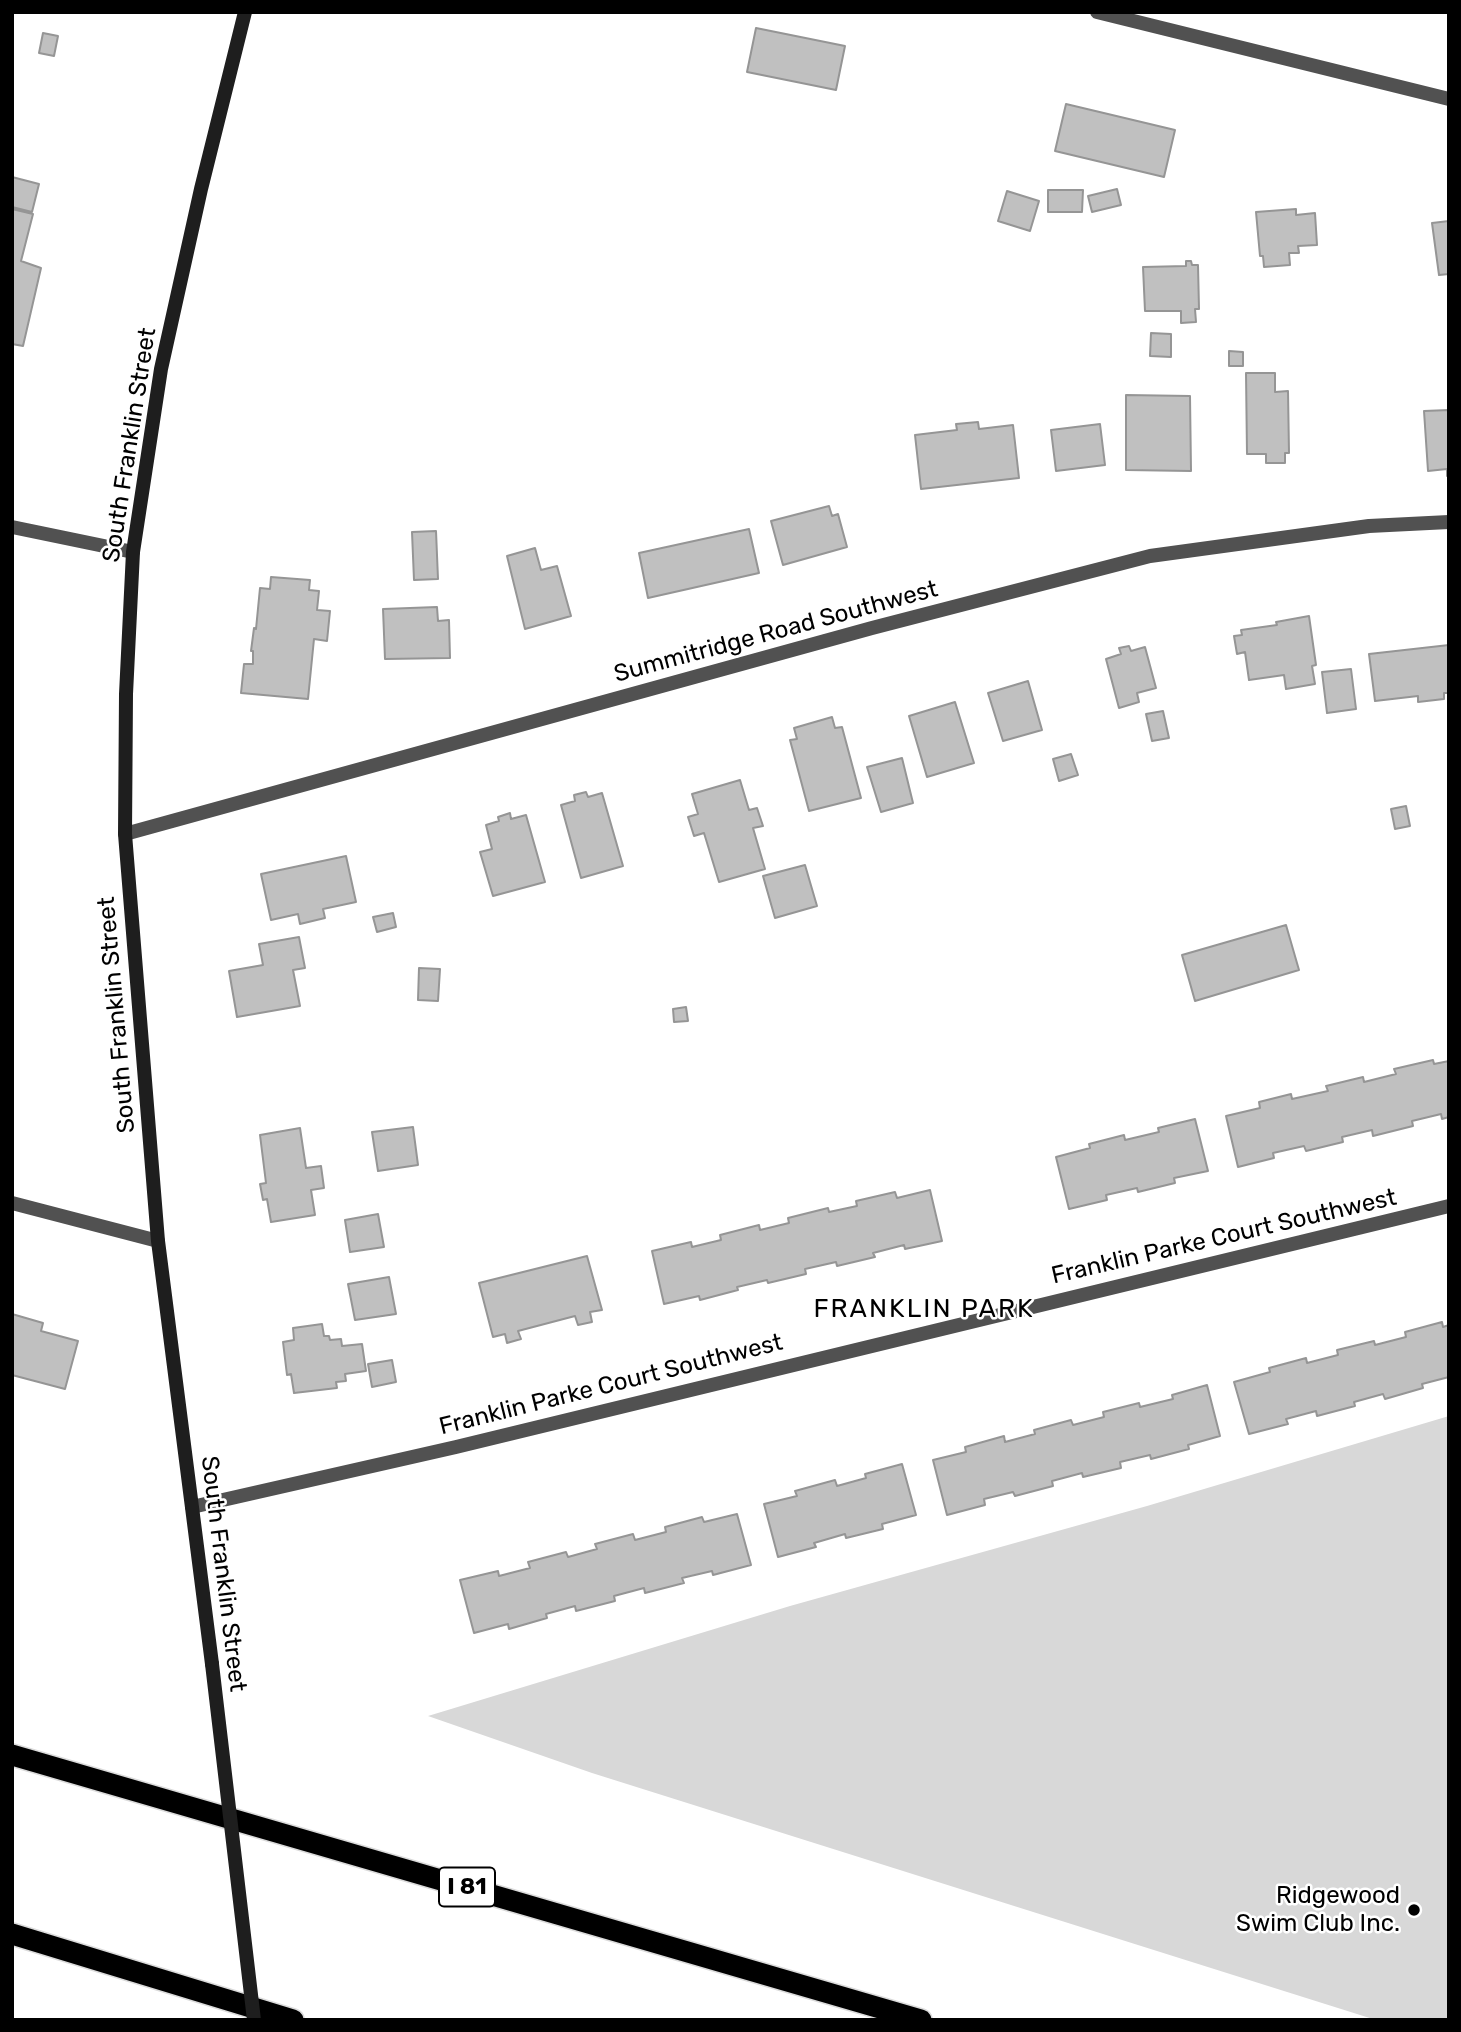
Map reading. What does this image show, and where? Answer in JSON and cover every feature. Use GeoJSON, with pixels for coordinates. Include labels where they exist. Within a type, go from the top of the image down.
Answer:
{"type":"FeatureCollection","features":[{"type":"Feature","properties":{"kind":"highway","name":"I 81"},"geometry":{"type":"LineString","coordinates":[[12,1755],[921,2020]]}},
{"type":"Feature","properties":{"kind":"highway"},"geometry":{"type":"LineString","coordinates":[[12,1934],[293,2020]]}},
{"type":"Feature","properties":{"kind":"main road","name":"South Franklin Street"},"geometry":{"type":"LineString","coordinates":[[245,12],[201,189],[161,369],[133,552],[126,694],[125,834],[158,1241],[254,2020]]}},
{"type":"Feature","properties":{"kind":"street"},"geometry":{"type":"LineString","coordinates":[[1097,12],[1449,99]]}},
{"type":"Feature","properties":{"kind":"street","name":"Summitridge Road Southwest"},"geometry":{"type":"LineString","coordinates":[[125,834],[872,628],[1150,556],[1369,526],[1449,522]]}},
{"type":"Feature","properties":{"kind":"street"},"geometry":{"type":"LineString","coordinates":[[12,527],[133,552]]}},
{"type":"Feature","properties":{"kind":"street"},"geometry":{"type":"LineString","coordinates":[[12,1203],[158,1241]]}},
{"type":"Feature","properties":{"kind":"street","name":"Franklin Parke Court Southwest"},"geometry":{"type":"LineString","coordinates":[[192,1507],[456,1447],[1449,1206]]}},
{"type":"Feature","properties":{"kind":"shaded area"},"geometry":{"type":"Polygon","coordinates":[[[1449,1416],[1449,2020],[1376,2020],[592,1773],[428,1716],[790,1606],[1147,1506],[1449,1416]]]}},
{"type":"Feature","properties":{"kind":"building"},"geometry":{"type":"Polygon","coordinates":[[[756,28],[845,46],[836,90],[747,72],[756,28]]]}},
{"type":"Feature","properties":{"kind":"building"},"geometry":{"type":"Polygon","coordinates":[[[43,33],[58,36],[54,56],[39,53],[43,33]]]}},
{"type":"Feature","properties":{"kind":"building"},"geometry":{"type":"Polygon","coordinates":[[[1066,104],[1175,130],[1164,177],[1055,151],[1066,104]]]}},
{"type":"Feature","properties":{"kind":"building"},"geometry":{"type":"Polygon","coordinates":[[[12,177],[39,184],[32,212],[12,207],[12,177]]]}},
{"type":"Feature","properties":{"kind":"building"},"geometry":{"type":"Polygon","coordinates":[[[1117,189],[1121,205],[1092,212],[1088,196],[1117,189]]]}},
{"type":"Feature","properties":{"kind":"building"},"geometry":{"type":"Polygon","coordinates":[[[1048,190],[1083,190],[1082,212],[1048,212],[1048,190]]]}},
{"type":"Feature","properties":{"kind":"building"},"geometry":{"type":"Polygon","coordinates":[[[1007,191],[1039,201],[1030,231],[998,221],[1007,191]]]}},
{"type":"Feature","properties":{"kind":"building"},"geometry":{"type":"Polygon","coordinates":[[[12,209],[33,214],[21,261],[41,268],[23,346],[12,344],[12,209]]]}},
{"type":"Feature","properties":{"kind":"building"},"geometry":{"type":"Polygon","coordinates":[[[1296,209],[1296,215],[1315,213],[1317,245],[1298,246],[1299,253],[1289,253],[1290,265],[1264,267],[1263,256],[1260,256],[1256,212],[1296,209]]]}},
{"type":"Feature","properties":{"kind":"building"},"geometry":{"type":"Polygon","coordinates":[[[1449,221],[1449,274],[1439,275],[1432,223],[1449,221]]]}},
{"type":"Feature","properties":{"kind":"building"},"geometry":{"type":"Polygon","coordinates":[[[1186,261],[1198,265],[1199,309],[1195,309],[1196,322],[1181,323],[1181,311],[1145,311],[1143,267],[1186,266],[1186,261]]]}},
{"type":"Feature","properties":{"kind":"building"},"geometry":{"type":"Polygon","coordinates":[[[1151,333],[1171,334],[1171,357],[1150,356],[1151,333]]]}},
{"type":"Feature","properties":{"kind":"building"},"geometry":{"type":"Polygon","coordinates":[[[1229,351],[1243,352],[1243,366],[1229,366],[1229,351]]]}},
{"type":"Feature","properties":{"kind":"building"},"geometry":{"type":"Polygon","coordinates":[[[1246,373],[1275,373],[1275,392],[1288,391],[1289,453],[1285,453],[1285,463],[1266,463],[1266,454],[1247,454],[1246,373]]]}},
{"type":"Feature","properties":{"kind":"building"},"geometry":{"type":"Polygon","coordinates":[[[1126,395],[1190,396],[1191,471],[1126,470],[1126,395]]]}},
{"type":"Feature","properties":{"kind":"building"},"geometry":{"type":"Polygon","coordinates":[[[1449,410],[1447,476],[1447,469],[1428,471],[1424,411],[1449,410]]]}},
{"type":"Feature","properties":{"kind":"building"},"geometry":{"type":"Polygon","coordinates":[[[978,422],[979,429],[1013,425],[1019,478],[921,489],[915,435],[957,430],[956,424],[978,422]]]}},
{"type":"Feature","properties":{"kind":"building"},"geometry":{"type":"Polygon","coordinates":[[[1100,424],[1105,465],[1056,471],[1051,430],[1100,424]]]}},
{"type":"Feature","properties":{"kind":"building"},"geometry":{"type":"Polygon","coordinates":[[[829,506],[832,516],[838,514],[847,547],[783,565],[771,521],[829,506]]]}},
{"type":"Feature","properties":{"kind":"building"},"geometry":{"type":"Polygon","coordinates":[[[749,529],[759,573],[648,598],[639,553],[749,529]]]}},
{"type":"Feature","properties":{"kind":"building"},"geometry":{"type":"Polygon","coordinates":[[[436,531],[438,579],[414,580],[412,532],[436,531]]]}},
{"type":"Feature","properties":{"kind":"building"},"geometry":{"type":"Polygon","coordinates":[[[535,548],[541,570],[557,566],[571,616],[525,629],[507,556],[535,548]]]}},
{"type":"Feature","properties":{"kind":"building"},"geometry":{"type":"Polygon","coordinates":[[[271,577],[310,580],[309,590],[319,591],[317,610],[330,611],[327,641],[314,639],[308,699],[241,693],[244,664],[253,664],[251,651],[260,588],[270,589],[271,577]]]}},
{"type":"Feature","properties":{"kind":"building"},"geometry":{"type":"Polygon","coordinates":[[[437,607],[438,621],[449,620],[450,658],[385,659],[383,609],[437,607]]]}},
{"type":"Feature","properties":{"kind":"building"},"geometry":{"type":"Polygon","coordinates":[[[1309,616],[1316,665],[1312,666],[1315,684],[1286,689],[1284,675],[1249,680],[1245,652],[1237,654],[1234,636],[1242,635],[1241,630],[1277,625],[1276,622],[1309,616]]]}},
{"type":"Feature","properties":{"kind":"building"},"geometry":{"type":"Polygon","coordinates":[[[1449,645],[1449,693],[1444,693],[1444,699],[1418,702],[1418,696],[1375,701],[1369,654],[1449,645]]]}},
{"type":"Feature","properties":{"kind":"building"},"geometry":{"type":"Polygon","coordinates":[[[1129,646],[1131,651],[1145,647],[1156,688],[1137,693],[1139,702],[1119,708],[1106,659],[1121,654],[1119,648],[1129,646]]]}},
{"type":"Feature","properties":{"kind":"building"},"geometry":{"type":"Polygon","coordinates":[[[1351,669],[1356,709],[1327,713],[1322,672],[1351,669]]]}},
{"type":"Feature","properties":{"kind":"building"},"geometry":{"type":"Polygon","coordinates":[[[1028,681],[1042,730],[1003,741],[988,693],[1028,681]]]}},
{"type":"Feature","properties":{"kind":"building"},"geometry":{"type":"Polygon","coordinates":[[[955,702],[974,763],[927,777],[909,716],[955,702]]]}},
{"type":"Feature","properties":{"kind":"building"},"geometry":{"type":"Polygon","coordinates":[[[1163,711],[1169,738],[1152,741],[1146,714],[1163,711]]]}},
{"type":"Feature","properties":{"kind":"building"},"geometry":{"type":"Polygon","coordinates":[[[832,717],[835,728],[842,727],[861,798],[809,811],[790,740],[797,739],[794,728],[832,717]]]}},
{"type":"Feature","properties":{"kind":"building"},"geometry":{"type":"Polygon","coordinates":[[[1071,754],[1078,775],[1059,781],[1053,759],[1071,754]]]}},
{"type":"Feature","properties":{"kind":"building"},"geometry":{"type":"Polygon","coordinates":[[[902,758],[913,803],[881,812],[867,767],[902,758]]]}},
{"type":"Feature","properties":{"kind":"building"},"geometry":{"type":"Polygon","coordinates":[[[740,780],[749,810],[757,808],[763,826],[753,828],[765,869],[719,882],[704,833],[694,836],[688,817],[698,814],[692,794],[740,780]]]}},
{"type":"Feature","properties":{"kind":"building"},"geometry":{"type":"Polygon","coordinates":[[[586,792],[588,797],[602,793],[623,866],[581,878],[561,805],[575,801],[574,795],[586,792]]]}},
{"type":"Feature","properties":{"kind":"building"},"geometry":{"type":"Polygon","coordinates":[[[1406,806],[1410,826],[1395,829],[1391,809],[1406,806]]]}},
{"type":"Feature","properties":{"kind":"building"},"geometry":{"type":"Polygon","coordinates":[[[510,813],[511,819],[526,815],[545,882],[493,896],[480,852],[492,849],[486,825],[499,821],[498,817],[510,813]]]}},
{"type":"Feature","properties":{"kind":"building"},"geometry":{"type":"Polygon","coordinates":[[[346,856],[356,902],[323,909],[325,918],[300,924],[298,914],[271,920],[261,874],[346,856]]]}},
{"type":"Feature","properties":{"kind":"building"},"geometry":{"type":"Polygon","coordinates":[[[805,865],[817,906],[775,918],[763,876],[805,865]]]}},
{"type":"Feature","properties":{"kind":"building"},"geometry":{"type":"Polygon","coordinates":[[[393,913],[396,927],[377,932],[373,917],[393,913]]]}},
{"type":"Feature","properties":{"kind":"building"},"geometry":{"type":"Polygon","coordinates":[[[1286,925],[1299,970],[1195,1001],[1182,955],[1286,925]]]}},
{"type":"Feature","properties":{"kind":"building"},"geometry":{"type":"Polygon","coordinates":[[[299,937],[305,968],[293,970],[300,1006],[237,1017],[229,971],[263,965],[259,944],[299,937]]]}},
{"type":"Feature","properties":{"kind":"building"},"geometry":{"type":"Polygon","coordinates":[[[419,968],[440,969],[438,1001],[418,1000],[419,968]]]}},
{"type":"Feature","properties":{"kind":"building"},"geometry":{"type":"Polygon","coordinates":[[[686,1007],[688,1021],[674,1022],[673,1009],[686,1007]]]}},
{"type":"Feature","properties":{"kind":"building"},"geometry":{"type":"Polygon","coordinates":[[[1433,1060],[1434,1064],[1449,1061],[1449,1117],[1442,1119],[1441,1114],[1412,1121],[1413,1126],[1373,1136],[1372,1130],[1342,1137],[1343,1142],[1306,1151],[1304,1146],[1273,1153],[1274,1158],[1238,1167],[1226,1116],[1260,1108],[1259,1102],[1291,1094],[1292,1099],[1328,1091],[1326,1086],[1363,1077],[1364,1082],[1396,1074],[1394,1069],[1433,1060]]]}},
{"type":"Feature","properties":{"kind":"building"},"geometry":{"type":"Polygon","coordinates":[[[1195,1119],[1208,1171],[1174,1178],[1175,1183],[1138,1192],[1137,1188],[1106,1195],[1107,1200],[1069,1209],[1056,1157],[1090,1148],[1089,1144],[1124,1135],[1125,1140],[1159,1132],[1158,1128],[1195,1119]]]}},
{"type":"Feature","properties":{"kind":"building"},"geometry":{"type":"Polygon","coordinates":[[[413,1127],[418,1165],[378,1171],[372,1132],[413,1127]]]}},
{"type":"Feature","properties":{"kind":"building"},"geometry":{"type":"Polygon","coordinates":[[[300,1128],[306,1168],[321,1166],[324,1188],[311,1190],[315,1215],[271,1222],[267,1199],[263,1200],[260,1184],[266,1183],[260,1135],[300,1128]]]}},
{"type":"Feature","properties":{"kind":"building"},"geometry":{"type":"Polygon","coordinates":[[[930,1190],[942,1241],[905,1249],[904,1245],[873,1253],[875,1257],[837,1266],[836,1262],[805,1269],[806,1274],[737,1287],[738,1290],[700,1300],[699,1296],[664,1304],[652,1251],[691,1242],[692,1247],[721,1240],[720,1235],[759,1225],[760,1230],[789,1223],[788,1218],[828,1208],[829,1212],[857,1206],[856,1201],[895,1192],[897,1198],[930,1190]]]}},
{"type":"Feature","properties":{"kind":"building"},"geometry":{"type":"Polygon","coordinates":[[[378,1214],[384,1247],[350,1252],[345,1220],[378,1214]]]}},
{"type":"Feature","properties":{"kind":"building"},"geometry":{"type":"Polygon","coordinates":[[[587,1256],[602,1310],[590,1312],[592,1322],[578,1325],[575,1316],[518,1331],[521,1339],[507,1343],[505,1334],[493,1337],[479,1283],[587,1256]]]}},
{"type":"Feature","properties":{"kind":"building"},"geometry":{"type":"Polygon","coordinates":[[[389,1277],[396,1314],[355,1320],[348,1284],[389,1277]]]}},
{"type":"Feature","properties":{"kind":"building"},"geometry":{"type":"Polygon","coordinates":[[[12,1314],[43,1323],[41,1331],[78,1341],[65,1389],[12,1375],[12,1314]]]}},
{"type":"Feature","properties":{"kind":"building"},"geometry":{"type":"Polygon","coordinates":[[[1442,1322],[1443,1327],[1449,1325],[1449,1377],[1422,1384],[1423,1388],[1385,1399],[1383,1394],[1354,1402],[1355,1406],[1317,1416],[1316,1411],[1286,1419],[1288,1424],[1249,1434],[1234,1382],[1270,1372],[1269,1368],[1306,1358],[1307,1363],[1338,1355],[1337,1350],[1374,1341],[1375,1345],[1406,1337],[1405,1332],[1442,1322]]]}},
{"type":"Feature","properties":{"kind":"building"},"geometry":{"type":"Polygon","coordinates":[[[322,1324],[324,1336],[329,1336],[330,1340],[341,1339],[342,1346],[362,1344],[366,1371],[345,1374],[346,1381],[336,1382],[337,1388],[294,1393],[291,1374],[287,1375],[283,1342],[294,1340],[293,1328],[322,1324]]]}},
{"type":"Feature","properties":{"kind":"building"},"geometry":{"type":"Polygon","coordinates":[[[392,1360],[396,1382],[372,1387],[368,1364],[392,1360]]]}},
{"type":"Feature","properties":{"kind":"building"},"geometry":{"type":"Polygon","coordinates":[[[1207,1385],[1220,1436],[1188,1445],[1189,1449],[1151,1459],[1150,1455],[1120,1462],[1121,1468],[1083,1477],[1082,1473],[1052,1481],[1053,1486],[1015,1496],[1013,1492],[984,1499],[985,1505],[947,1515],[933,1460],[966,1452],[965,1447],[1004,1436],[1005,1442],[1035,1434],[1034,1430],[1071,1420],[1073,1425],[1104,1417],[1103,1412],[1139,1403],[1140,1407],[1173,1399],[1172,1395],[1207,1385]]]}},
{"type":"Feature","properties":{"kind":"building"},"geometry":{"type":"Polygon","coordinates":[[[902,1464],[916,1515],[882,1524],[883,1529],[846,1538],[845,1534],[814,1543],[816,1547],[778,1557],[764,1504],[797,1496],[795,1491],[835,1480],[837,1486],[866,1478],[865,1474],[902,1464]]]}},
{"type":"Feature","properties":{"kind":"building"},"geometry":{"type":"Polygon","coordinates":[[[737,1514],[751,1565],[713,1575],[712,1571],[682,1578],[684,1583],[645,1593],[644,1588],[614,1596],[615,1601],[576,1611],[575,1606],[546,1614],[547,1618],[509,1629],[508,1624],[474,1633],[460,1580],[498,1571],[499,1576],[530,1568],[528,1562],[566,1552],[568,1557],[597,1549],[595,1544],[633,1534],[635,1540],[666,1532],[665,1527],[702,1517],[704,1522],[737,1514]]]}},
{"type":"Feature","properties":{"kind":"place","name":"Ridgewood Swim Club Inc."},"geometry":{"type":"Point","coordinates":[1414,1910]}},
{"type":"Feature","properties":{"kind":"district","name":"FRANKLIN PARK"},"geometry":{"type":"Point","coordinates":[924,1309]}}]}
